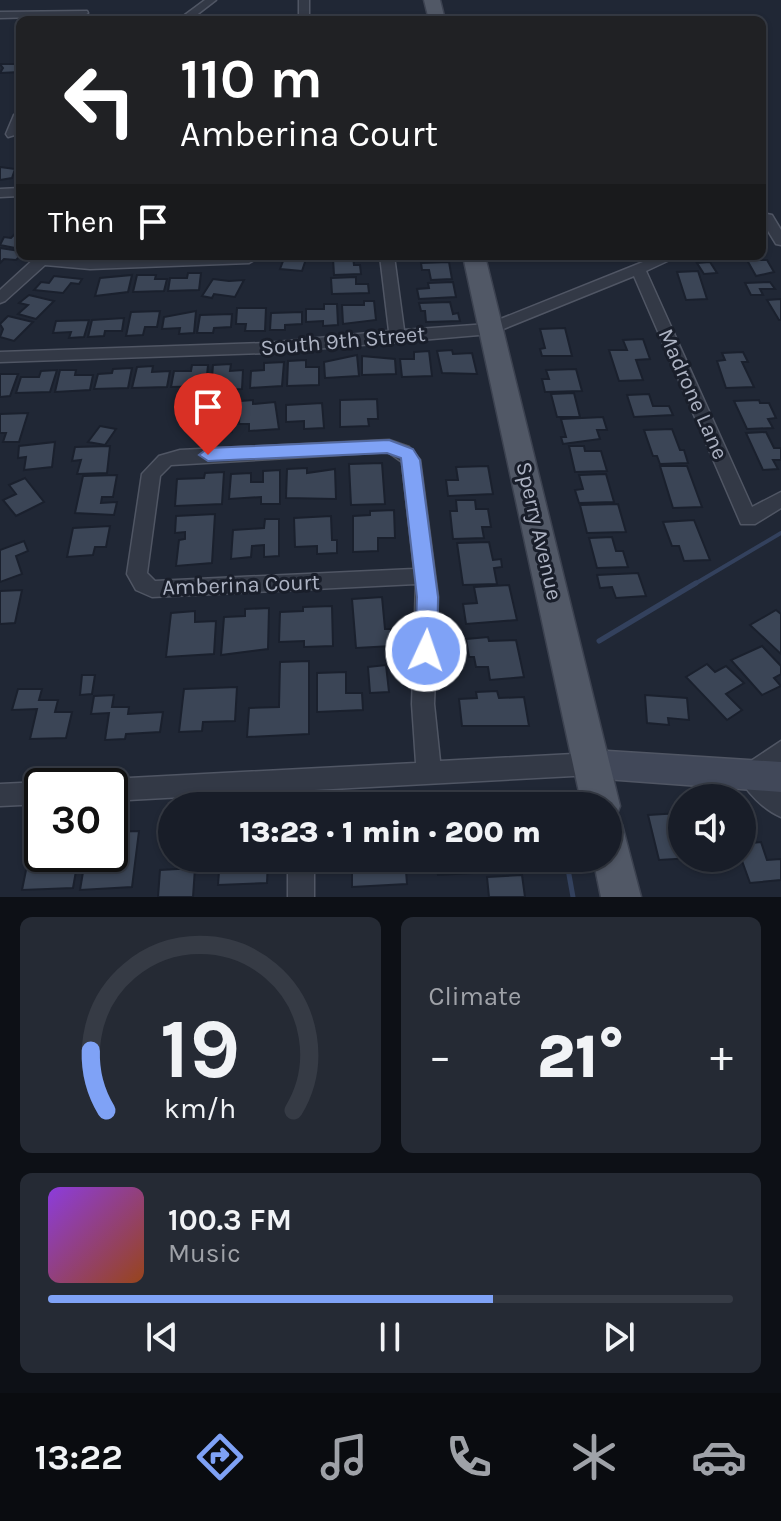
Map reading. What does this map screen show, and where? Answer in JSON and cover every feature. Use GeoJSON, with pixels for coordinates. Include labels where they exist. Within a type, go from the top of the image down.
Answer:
{"type":"FeatureCollection","features":[{"type":"Feature","properties":{"kind":"main road","name":"Sperry Avenue"},"geometry":{"type":"LineString","coordinates":[[475,260],[598,792]]}},
{"type":"Feature","properties":{"kind":"main road"},"geometry":{"type":"LineString","coordinates":[[615,872],[621,897]]}},
{"type":"Feature","properties":{"kind":"street"},"geometry":{"type":"LineString","coordinates":[[189,16],[211,0]]}},
{"type":"Feature","properties":{"kind":"street"},"geometry":{"type":"LineString","coordinates":[[0,15],[83,13]]}},
{"type":"Feature","properties":{"kind":"street"},"geometry":{"type":"LineString","coordinates":[[773,216],[781,241]]}},
{"type":"Feature","properties":{"kind":"street"},"geometry":{"type":"LineString","coordinates":[[0,298],[41,260]]}},
{"type":"Feature","properties":{"kind":"street"},"geometry":{"type":"LineString","coordinates":[[56,260],[90,265],[222,260]]}},
{"type":"Feature","properties":{"kind":"street"},"geometry":{"type":"LineString","coordinates":[[388,260],[397,335]]}},
{"type":"Feature","properties":{"kind":"street","name":"South 9th Street"},"geometry":{"type":"LineString","coordinates":[[0,357],[267,348],[491,329],[661,260]]}},
{"type":"Feature","properties":{"kind":"street","name":"Madrone Lane"},"geometry":{"type":"LineString","coordinates":[[638,269],[748,519],[781,499]]}},
{"type":"Feature","properties":{"kind":"street","name":"Amberina Court"},"geometry":{"type":"LineString","coordinates":[[389,446],[403,451],[411,460],[425,576],[158,590],[143,584],[137,574],[151,474],[165,460],[180,456],[389,446]]}},
{"type":"Feature","properties":{"kind":"street"},"geometry":{"type":"LineString","coordinates":[[425,576],[429,628],[423,704],[429,773]]}},
{"type":"Feature","properties":{"kind":"street"},"geometry":{"type":"LineString","coordinates":[[765,776],[781,752]]}},
{"type":"Feature","properties":{"kind":"street"},"geometry":{"type":"LineString","coordinates":[[128,789],[592,764],[765,776]]}},
{"type":"Feature","properties":{"kind":"street"},"geometry":{"type":"LineString","coordinates":[[765,776],[781,806]]}},
{"type":"Feature","properties":{"kind":"street"},"geometry":{"type":"LineString","coordinates":[[302,781],[302,792]]}},
{"type":"Feature","properties":{"kind":"street"},"geometry":{"type":"LineString","coordinates":[[1,800],[24,796]]}},
{"type":"Feature","properties":{"kind":"street"},"geometry":{"type":"LineString","coordinates":[[301,872],[301,897]]}},
{"type":"Feature","properties":{"kind":"building"},"geometry":{"type":"Polygon","coordinates":[[[0,64],[16,64],[16,72],[0,73],[3,68],[0,64]]]}},
{"type":"Feature","properties":{"kind":"building"},"geometry":{"type":"Polygon","coordinates":[[[0,167],[15,169],[12,178],[0,180],[0,167]]]}},
{"type":"Feature","properties":{"kind":"building"},"geometry":{"type":"Polygon","coordinates":[[[16,233],[16,248],[0,245],[4,237],[11,238],[16,233]]]}},
{"type":"Feature","properties":{"kind":"building"},"geometry":{"type":"Polygon","coordinates":[[[0,248],[16,250],[16,260],[4,259],[0,263],[0,248]]]}},
{"type":"Feature","properties":{"kind":"building"},"geometry":{"type":"Polygon","coordinates":[[[283,260],[306,260],[302,271],[280,269],[283,260]]]}},
{"type":"Feature","properties":{"kind":"building"},"geometry":{"type":"Polygon","coordinates":[[[333,260],[353,260],[354,265],[360,265],[361,274],[334,275],[333,260]]]}},
{"type":"Feature","properties":{"kind":"building"},"geometry":{"type":"Polygon","coordinates":[[[747,260],[767,260],[774,272],[756,276],[747,260]]]}},
{"type":"Feature","properties":{"kind":"building"},"geometry":{"type":"Polygon","coordinates":[[[449,262],[452,279],[431,280],[429,270],[422,270],[421,263],[449,262]]]}},
{"type":"Feature","properties":{"kind":"building"},"geometry":{"type":"Polygon","coordinates":[[[710,262],[717,273],[704,274],[697,263],[710,262]]]}},
{"type":"Feature","properties":{"kind":"building"},"geometry":{"type":"Polygon","coordinates":[[[698,271],[707,299],[686,300],[677,272],[698,271]]]}},
{"type":"Feature","properties":{"kind":"building"},"geometry":{"type":"Polygon","coordinates":[[[188,273],[201,273],[199,290],[168,291],[170,278],[187,278],[188,273]]]}},
{"type":"Feature","properties":{"kind":"building"},"geometry":{"type":"Polygon","coordinates":[[[132,275],[128,292],[95,296],[100,278],[132,275]]]}},
{"type":"Feature","properties":{"kind":"building"},"geometry":{"type":"Polygon","coordinates":[[[137,275],[156,275],[155,279],[167,279],[164,291],[133,292],[137,275]]]}},
{"type":"Feature","properties":{"kind":"building"},"geometry":{"type":"Polygon","coordinates":[[[54,276],[82,279],[79,284],[71,283],[63,293],[34,290],[41,282],[49,283],[54,276]]]}},
{"type":"Feature","properties":{"kind":"building"},"geometry":{"type":"Polygon","coordinates":[[[356,277],[356,284],[368,284],[369,293],[332,294],[331,278],[356,277]]]}},
{"type":"Feature","properties":{"kind":"building"},"geometry":{"type":"Polygon","coordinates":[[[213,279],[244,280],[235,297],[202,296],[213,279]]]}},
{"type":"Feature","properties":{"kind":"building"},"geometry":{"type":"Polygon","coordinates":[[[453,282],[456,297],[419,299],[417,289],[429,288],[428,283],[453,282]]]}},
{"type":"Feature","properties":{"kind":"building"},"geometry":{"type":"Polygon","coordinates":[[[770,282],[775,289],[760,289],[763,295],[751,295],[745,283],[770,282]]]}},
{"type":"Feature","properties":{"kind":"building"},"geometry":{"type":"Polygon","coordinates":[[[29,295],[54,301],[36,319],[18,314],[28,305],[19,303],[29,295]]]}},
{"type":"Feature","properties":{"kind":"building"},"geometry":{"type":"Polygon","coordinates":[[[781,299],[781,320],[779,320],[767,300],[781,299]]]}},
{"type":"Feature","properties":{"kind":"building"},"geometry":{"type":"Polygon","coordinates":[[[364,301],[374,301],[376,320],[343,324],[342,305],[364,305],[364,301]]]}},
{"type":"Feature","properties":{"kind":"building"},"geometry":{"type":"Polygon","coordinates":[[[450,302],[453,314],[458,313],[460,321],[426,322],[425,311],[421,311],[419,303],[450,302]]]}},
{"type":"Feature","properties":{"kind":"building"},"geometry":{"type":"Polygon","coordinates":[[[324,304],[337,304],[338,325],[323,326],[323,321],[306,322],[306,309],[324,309],[324,304]]]}},
{"type":"Feature","properties":{"kind":"building"},"geometry":{"type":"Polygon","coordinates":[[[237,308],[266,308],[265,331],[245,331],[246,324],[236,324],[237,308]]]}},
{"type":"Feature","properties":{"kind":"building"},"geometry":{"type":"Polygon","coordinates":[[[160,311],[157,327],[145,327],[143,335],[126,336],[131,312],[160,311]]]}},
{"type":"Feature","properties":{"kind":"building"},"geometry":{"type":"Polygon","coordinates":[[[196,311],[194,333],[179,334],[180,328],[162,329],[164,317],[196,311]]]}},
{"type":"Feature","properties":{"kind":"building"},"geometry":{"type":"Polygon","coordinates":[[[302,312],[302,324],[285,325],[285,330],[270,330],[271,313],[302,312]]]}},
{"type":"Feature","properties":{"kind":"building"},"geometry":{"type":"Polygon","coordinates":[[[232,314],[231,327],[214,328],[213,333],[197,333],[200,315],[232,314]]]}},
{"type":"Feature","properties":{"kind":"building"},"geometry":{"type":"Polygon","coordinates":[[[8,316],[33,322],[14,341],[0,337],[3,329],[0,324],[8,316]]]}},
{"type":"Feature","properties":{"kind":"building"},"geometry":{"type":"Polygon","coordinates":[[[124,318],[122,331],[105,331],[104,336],[88,337],[92,320],[124,318]]]}},
{"type":"Feature","properties":{"kind":"building"},"geometry":{"type":"Polygon","coordinates":[[[89,320],[84,337],[69,338],[71,332],[53,333],[56,321],[89,320]]]}},
{"type":"Feature","properties":{"kind":"building"},"geometry":{"type":"Polygon","coordinates":[[[565,328],[572,356],[542,356],[540,349],[545,348],[540,329],[565,328]]]}},
{"type":"Feature","properties":{"kind":"building"},"geometry":{"type":"Polygon","coordinates":[[[643,339],[650,359],[636,360],[643,380],[619,381],[609,350],[627,350],[623,340],[643,339]]]}},
{"type":"Feature","properties":{"kind":"building"},"geometry":{"type":"Polygon","coordinates":[[[452,350],[453,354],[472,353],[477,374],[442,373],[437,351],[452,350]]]}},
{"type":"Feature","properties":{"kind":"building"},"geometry":{"type":"Polygon","coordinates":[[[429,351],[432,376],[402,377],[400,359],[414,359],[414,352],[429,351]]]}},
{"type":"Feature","properties":{"kind":"building"},"geometry":{"type":"Polygon","coordinates":[[[743,352],[748,362],[742,362],[754,387],[726,388],[717,361],[725,360],[722,353],[743,352]]]}},
{"type":"Feature","properties":{"kind":"building"},"geometry":{"type":"Polygon","coordinates":[[[357,355],[359,376],[325,378],[324,362],[357,355]]]}},
{"type":"Feature","properties":{"kind":"building"},"geometry":{"type":"Polygon","coordinates":[[[362,356],[395,359],[396,374],[362,375],[362,356]]]}},
{"type":"Feature","properties":{"kind":"building"},"geometry":{"type":"Polygon","coordinates":[[[306,360],[306,367],[319,367],[319,385],[287,386],[288,361],[306,360]]]}},
{"type":"Feature","properties":{"kind":"building"},"geometry":{"type":"Polygon","coordinates":[[[284,362],[282,386],[250,388],[251,371],[264,370],[264,363],[284,362]]]}},
{"type":"Feature","properties":{"kind":"building"},"geometry":{"type":"Polygon","coordinates":[[[231,364],[230,371],[243,370],[242,389],[211,390],[213,365],[231,364]]]}},
{"type":"Feature","properties":{"kind":"building"},"geometry":{"type":"Polygon","coordinates":[[[192,365],[208,365],[206,386],[171,387],[174,371],[191,371],[192,365]]]}},
{"type":"Feature","properties":{"kind":"building"},"geometry":{"type":"Polygon","coordinates":[[[153,366],[152,372],[170,371],[167,387],[132,388],[137,367],[153,366]]]}},
{"type":"Feature","properties":{"kind":"building"},"geometry":{"type":"Polygon","coordinates":[[[132,368],[128,388],[94,389],[98,374],[132,368]]]}},
{"type":"Feature","properties":{"kind":"building"},"geometry":{"type":"Polygon","coordinates":[[[576,369],[582,391],[545,392],[542,379],[549,379],[546,370],[576,369]]]}},
{"type":"Feature","properties":{"kind":"building"},"geometry":{"type":"Polygon","coordinates":[[[57,370],[50,392],[16,393],[21,377],[39,377],[41,371],[57,370]]]}},
{"type":"Feature","properties":{"kind":"building"},"geometry":{"type":"Polygon","coordinates":[[[60,370],[76,370],[75,375],[93,375],[90,390],[55,392],[60,370]]]}},
{"type":"Feature","properties":{"kind":"building"},"geometry":{"type":"Polygon","coordinates":[[[0,374],[18,374],[10,396],[0,397],[0,374]]]}},
{"type":"Feature","properties":{"kind":"building"},"geometry":{"type":"Polygon","coordinates":[[[574,393],[580,417],[557,417],[551,394],[574,393]]]}},
{"type":"Feature","properties":{"kind":"building"},"geometry":{"type":"Polygon","coordinates":[[[649,394],[653,406],[669,406],[673,415],[634,417],[627,395],[649,394]]]}},
{"type":"Feature","properties":{"kind":"building"},"geometry":{"type":"Polygon","coordinates":[[[377,399],[378,419],[368,419],[369,426],[340,427],[340,400],[377,399]]]}},
{"type":"Feature","properties":{"kind":"building"},"geometry":{"type":"Polygon","coordinates":[[[253,400],[253,404],[275,402],[279,429],[249,431],[249,424],[239,424],[240,401],[253,400]]]}},
{"type":"Feature","properties":{"kind":"building"},"geometry":{"type":"Polygon","coordinates":[[[759,400],[760,403],[769,403],[776,418],[768,419],[773,428],[747,429],[734,401],[759,400]]]}},
{"type":"Feature","properties":{"kind":"building"},"geometry":{"type":"Polygon","coordinates":[[[229,402],[228,420],[232,420],[232,432],[215,433],[215,426],[194,427],[195,414],[201,413],[202,404],[229,402]]]}},
{"type":"Feature","properties":{"kind":"building"},"geometry":{"type":"Polygon","coordinates":[[[322,403],[324,428],[304,429],[304,421],[286,422],[286,405],[322,403]]]}},
{"type":"Feature","properties":{"kind":"building"},"geometry":{"type":"Polygon","coordinates":[[[28,413],[19,442],[3,442],[6,433],[0,433],[0,414],[28,413]]]}},
{"type":"Feature","properties":{"kind":"building"},"geometry":{"type":"Polygon","coordinates":[[[603,417],[607,430],[597,430],[600,439],[563,444],[561,437],[566,437],[561,419],[603,417]]]}},
{"type":"Feature","properties":{"kind":"building"},"geometry":{"type":"Polygon","coordinates":[[[100,426],[116,429],[105,445],[88,442],[100,426]]]}},
{"type":"Feature","properties":{"kind":"building"},"geometry":{"type":"Polygon","coordinates":[[[672,429],[688,463],[660,464],[657,456],[653,456],[644,430],[672,429]]]}},
{"type":"Feature","properties":{"kind":"building"},"geometry":{"type":"Polygon","coordinates":[[[766,432],[774,448],[781,448],[781,460],[773,460],[778,469],[763,470],[746,433],[766,432]]]}},
{"type":"Feature","properties":{"kind":"building"},"geometry":{"type":"Polygon","coordinates":[[[55,442],[52,467],[24,470],[26,457],[18,458],[19,446],[55,442]]]}},
{"type":"Feature","properties":{"kind":"building"},"geometry":{"type":"Polygon","coordinates":[[[110,446],[107,473],[77,474],[81,460],[72,461],[75,447],[110,446]]]}},
{"type":"Feature","properties":{"kind":"building"},"geometry":{"type":"Polygon","coordinates":[[[569,446],[584,446],[585,451],[601,451],[607,471],[575,472],[569,446]]]}},
{"type":"Feature","properties":{"kind":"building"},"geometry":{"type":"Polygon","coordinates":[[[382,463],[385,504],[351,505],[349,464],[382,463]]]}},
{"type":"Feature","properties":{"kind":"building"},"geometry":{"type":"Polygon","coordinates":[[[488,466],[493,494],[448,496],[446,480],[458,480],[456,467],[488,466]]]}},
{"type":"Feature","properties":{"kind":"building"},"geometry":{"type":"Polygon","coordinates":[[[660,466],[687,466],[702,507],[673,508],[660,466]]]}},
{"type":"Feature","properties":{"kind":"building"},"geometry":{"type":"Polygon","coordinates":[[[307,468],[307,473],[335,469],[336,499],[286,498],[287,469],[307,468]]]}},
{"type":"Feature","properties":{"kind":"building"},"geometry":{"type":"Polygon","coordinates":[[[280,470],[280,504],[261,504],[261,497],[229,499],[231,474],[251,473],[251,482],[263,482],[263,471],[280,470]]]}},
{"type":"Feature","properties":{"kind":"building"},"geometry":{"type":"Polygon","coordinates":[[[224,472],[222,504],[175,506],[177,479],[204,478],[205,473],[224,472]]]}},
{"type":"Feature","properties":{"kind":"building"},"geometry":{"type":"Polygon","coordinates":[[[606,474],[614,502],[579,503],[575,490],[583,489],[579,475],[606,474]]]}},
{"type":"Feature","properties":{"kind":"building"},"geometry":{"type":"Polygon","coordinates":[[[117,475],[113,497],[102,497],[101,503],[117,502],[114,515],[75,513],[83,476],[117,475]]]}},
{"type":"Feature","properties":{"kind":"building"},"geometry":{"type":"Polygon","coordinates":[[[25,478],[44,502],[16,516],[3,500],[16,494],[9,485],[25,478]]]}},
{"type":"Feature","properties":{"kind":"building"},"geometry":{"type":"Polygon","coordinates":[[[456,500],[475,500],[476,509],[488,509],[491,527],[482,527],[484,538],[453,539],[450,511],[457,511],[456,500]]]}},
{"type":"Feature","properties":{"kind":"building"},"geometry":{"type":"Polygon","coordinates":[[[618,504],[626,532],[587,533],[580,505],[618,504]]]}},
{"type":"Feature","properties":{"kind":"building"},"geometry":{"type":"Polygon","coordinates":[[[394,510],[395,538],[378,538],[378,551],[353,552],[353,516],[370,515],[370,511],[394,510]]]}},
{"type":"Feature","properties":{"kind":"building"},"geometry":{"type":"Polygon","coordinates":[[[215,514],[212,563],[176,566],[179,540],[185,539],[185,532],[175,533],[176,516],[215,514]]]}},
{"type":"Feature","properties":{"kind":"building"},"geometry":{"type":"Polygon","coordinates":[[[331,516],[332,540],[337,540],[337,553],[317,554],[317,546],[295,547],[294,518],[331,516]]]}},
{"type":"Feature","properties":{"kind":"building"},"geometry":{"type":"Polygon","coordinates":[[[265,519],[279,519],[279,556],[264,557],[264,545],[252,546],[251,557],[231,559],[233,530],[264,528],[265,519]]]}},
{"type":"Feature","properties":{"kind":"building"},"geometry":{"type":"Polygon","coordinates":[[[694,520],[710,560],[684,561],[679,546],[672,546],[663,522],[694,520]]]}},
{"type":"Feature","properties":{"kind":"building"},"geometry":{"type":"Polygon","coordinates":[[[110,526],[106,547],[95,547],[93,555],[67,557],[73,528],[110,526]]]}},
{"type":"Feature","properties":{"kind":"building"},"geometry":{"type":"Polygon","coordinates":[[[612,537],[616,551],[623,551],[628,567],[597,568],[589,538],[612,537]]]}},
{"type":"Feature","properties":{"kind":"building"},"geometry":{"type":"Polygon","coordinates":[[[24,541],[28,551],[16,556],[22,574],[0,582],[0,550],[24,541]]]}},
{"type":"Feature","properties":{"kind":"building"},"geometry":{"type":"Polygon","coordinates":[[[489,542],[493,560],[501,559],[502,567],[494,568],[497,584],[463,585],[457,543],[489,542]]]}},
{"type":"Feature","properties":{"kind":"building"},"geometry":{"type":"Polygon","coordinates":[[[638,573],[646,596],[616,598],[612,587],[600,588],[597,575],[638,573]]]}},
{"type":"Feature","properties":{"kind":"building"},"geometry":{"type":"Polygon","coordinates":[[[509,585],[517,620],[466,624],[463,604],[477,603],[474,587],[509,585]]]}},
{"type":"Feature","properties":{"kind":"building"},"geometry":{"type":"Polygon","coordinates":[[[22,590],[15,623],[0,624],[0,591],[22,590]]]}},
{"type":"Feature","properties":{"kind":"building"},"geometry":{"type":"Polygon","coordinates":[[[382,597],[385,629],[391,629],[392,646],[356,648],[352,599],[382,597]]]}},
{"type":"Feature","properties":{"kind":"building"},"geometry":{"type":"Polygon","coordinates":[[[332,606],[333,646],[304,647],[304,641],[279,642],[280,612],[332,606]]]}},
{"type":"Feature","properties":{"kind":"building"},"geometry":{"type":"Polygon","coordinates":[[[269,608],[268,649],[221,655],[224,617],[245,616],[245,609],[269,608]]]}},
{"type":"Feature","properties":{"kind":"building"},"geometry":{"type":"Polygon","coordinates":[[[776,610],[781,614],[781,654],[750,625],[776,610]]]}},
{"type":"Feature","properties":{"kind":"building"},"geometry":{"type":"Polygon","coordinates":[[[195,611],[195,622],[216,621],[214,654],[166,657],[171,613],[195,611]]]}},
{"type":"Feature","properties":{"kind":"building"},"geometry":{"type":"Polygon","coordinates":[[[488,637],[489,641],[516,640],[524,677],[490,680],[488,667],[476,667],[474,657],[469,657],[466,639],[488,637]]]}},
{"type":"Feature","properties":{"kind":"building"},"geometry":{"type":"Polygon","coordinates":[[[762,646],[781,666],[781,674],[774,678],[781,686],[762,695],[731,660],[762,646]]]}},
{"type":"Feature","properties":{"kind":"building"},"geometry":{"type":"Polygon","coordinates":[[[309,661],[309,734],[247,737],[249,708],[279,707],[280,662],[309,661]]]}},
{"type":"Feature","properties":{"kind":"building"},"geometry":{"type":"Polygon","coordinates":[[[707,664],[715,672],[726,666],[744,683],[726,694],[742,710],[727,720],[686,677],[707,664]]]}},
{"type":"Feature","properties":{"kind":"building"},"geometry":{"type":"Polygon","coordinates":[[[386,665],[389,692],[370,693],[368,667],[386,665]]]}},
{"type":"Feature","properties":{"kind":"building"},"geometry":{"type":"Polygon","coordinates":[[[346,672],[346,693],[362,693],[363,710],[317,712],[317,673],[346,672]]]}},
{"type":"Feature","properties":{"kind":"building"},"geometry":{"type":"Polygon","coordinates":[[[82,675],[95,675],[92,694],[80,695],[82,675]]]}},
{"type":"Feature","properties":{"kind":"building"},"geometry":{"type":"Polygon","coordinates":[[[237,687],[235,721],[203,722],[202,731],[179,732],[184,689],[237,687]]]}},
{"type":"Feature","properties":{"kind":"building"},"geometry":{"type":"Polygon","coordinates":[[[18,689],[42,689],[39,700],[58,700],[55,712],[72,712],[66,738],[30,739],[37,709],[12,710],[18,689]]]}},
{"type":"Feature","properties":{"kind":"building"},"geometry":{"type":"Polygon","coordinates":[[[497,691],[499,698],[524,697],[529,726],[462,726],[459,699],[477,698],[476,692],[497,691]]]}},
{"type":"Feature","properties":{"kind":"building"},"geometry":{"type":"Polygon","coordinates":[[[114,695],[112,707],[129,707],[128,714],[163,712],[160,732],[126,734],[125,739],[105,740],[109,713],[91,714],[94,696],[114,695]]]}},
{"type":"Feature","properties":{"kind":"building"},"geometry":{"type":"Polygon","coordinates":[[[645,695],[687,698],[689,720],[668,718],[669,725],[647,723],[645,695]]]}},
{"type":"Feature","properties":{"kind":"building"},"geometry":{"type":"Polygon","coordinates":[[[668,814],[668,859],[659,860],[648,815],[668,814]]]}},
{"type":"Feature","properties":{"kind":"building"},"geometry":{"type":"Polygon","coordinates":[[[128,831],[139,831],[132,887],[80,890],[83,872],[128,872],[128,831]]]}},
{"type":"Feature","properties":{"kind":"building"},"geometry":{"type":"Polygon","coordinates":[[[761,842],[767,860],[781,859],[781,880],[750,883],[746,872],[756,872],[756,843],[761,842]]]}},
{"type":"Feature","properties":{"kind":"building"},"geometry":{"type":"Polygon","coordinates":[[[26,872],[76,872],[73,888],[22,890],[26,872]]]}},
{"type":"Feature","properties":{"kind":"building"},"geometry":{"type":"Polygon","coordinates":[[[160,872],[195,872],[193,897],[158,897],[160,872]]]}},
{"type":"Feature","properties":{"kind":"building"},"geometry":{"type":"Polygon","coordinates":[[[219,872],[267,872],[267,883],[218,885],[219,872]]]}},
{"type":"Feature","properties":{"kind":"building"},"geometry":{"type":"Polygon","coordinates":[[[352,872],[406,872],[407,884],[352,887],[352,872]]]}},
{"type":"Feature","properties":{"kind":"building"},"geometry":{"type":"Polygon","coordinates":[[[438,872],[472,873],[438,875],[438,872]]]}},
{"type":"Feature","properties":{"kind":"building"},"geometry":{"type":"Polygon","coordinates":[[[522,875],[525,897],[489,897],[487,877],[522,875]]]}},
{"type":"Feature","properties":{"kind":"waterway"},"geometry":{"type":"LineString","coordinates":[[693,585],[781,533]]}},
{"type":"Feature","properties":{"kind":"waterway"},"geometry":{"type":"LineString","coordinates":[[599,641],[696,583]]}},
{"type":"Feature","properties":{"kind":"waterway"},"geometry":{"type":"LineString","coordinates":[[569,872],[573,897]]}},
{"type":"Feature","properties":{"kind":"route"},"geometry":{"type":"LineString","coordinates":[[208,455],[389,446],[407,454],[411,460],[428,597],[426,651]]}}]}
